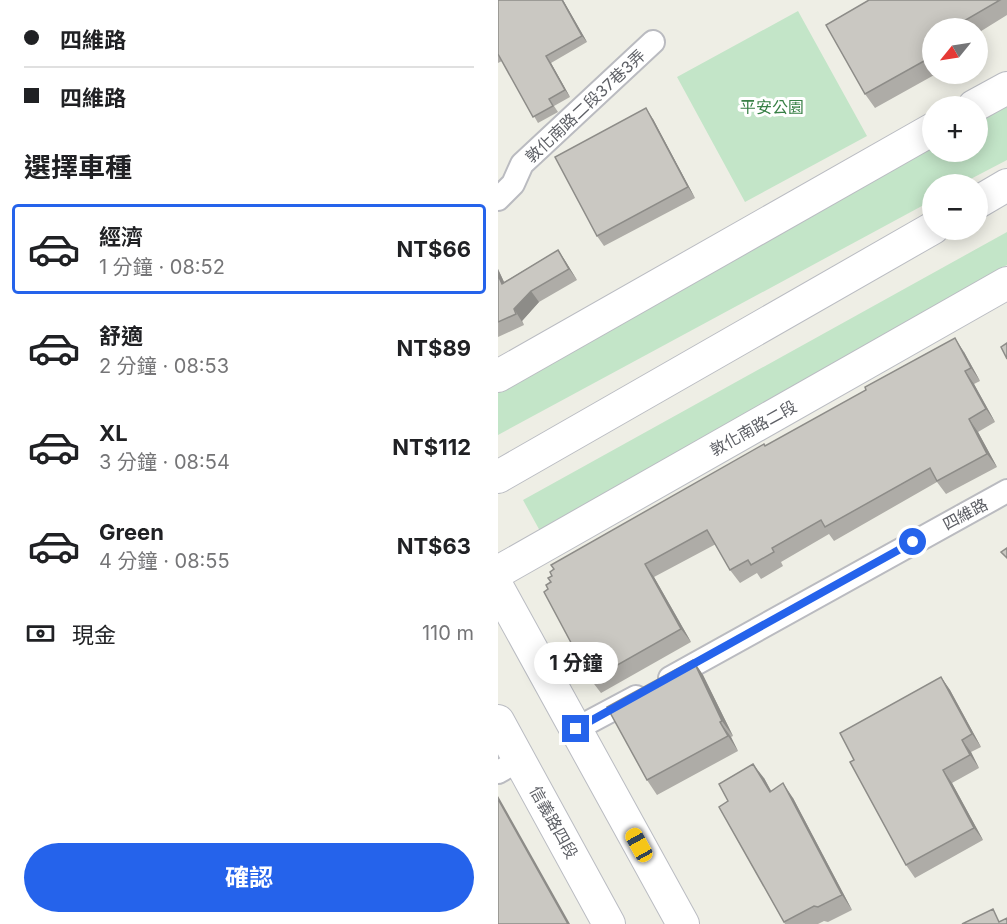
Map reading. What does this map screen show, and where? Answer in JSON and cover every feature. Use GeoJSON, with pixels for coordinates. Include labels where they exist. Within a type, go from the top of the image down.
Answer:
{"type":"FeatureCollection","features":[{"type":"Feature","properties":{"kind":"main road"},"geometry":{"type":"LineString","coordinates":[[988,98],[1007,88]]}},
{"type":"Feature","properties":{"kind":"main road"},"geometry":{"type":"LineString","coordinates":[[498,376],[922,135]]}},
{"type":"Feature","properties":{"kind":"main road"},"geometry":{"type":"LineString","coordinates":[[988,196],[1007,185]]}},
{"type":"Feature","properties":{"kind":"main road"},"geometry":{"type":"LineString","coordinates":[[498,477],[922,234]]}},
{"type":"Feature","properties":{"kind":"main road","name":"敦化南路二段"},"geometry":{"type":"LineString","coordinates":[[498,572],[1007,284]]}},
{"type":"Feature","properties":{"kind":"main road"},"geometry":{"type":"LineString","coordinates":[[498,588],[683,924]]}},
{"type":"Feature","properties":{"kind":"main road","name":"信義路四段"},"geometry":{"type":"LineString","coordinates":[[498,721],[509,766],[609,924]]}},
{"type":"Feature","properties":{"kind":"street","name":"敦化南路二段37巷3弄"},"geometry":{"type":"LineString","coordinates":[[498,199],[513,184],[522,164],[653,42]]}},
{"type":"Feature","properties":{"kind":"street","name":"四維路"},"geometry":{"type":"LineString","coordinates":[[576,729],[1007,491]]}},
{"type":"Feature","properties":{"kind":"green space","name":"平安公園"},"geometry":{"type":"Polygon","coordinates":[[[798,11],[867,136],[745,202],[677,77],[798,11]]]}},
{"type":"Feature","properties":{"kind":"green space"},"geometry":{"type":"Polygon","coordinates":[[[1007,101],[1007,160],[980,174],[922,174],[922,206],[498,435],[498,393],[619,319],[922,149],[922,162],[988,162],[988,111],[1007,101]]]}},
{"type":"Feature","properties":{"kind":"green space"},"geometry":{"type":"Polygon","coordinates":[[[1007,232],[1007,265],[540,531],[523,500],[1007,232]]]}},
{"type":"Feature","properties":{"kind":"building"},"geometry":{"type":"Polygon","coordinates":[[[498,0],[562,0],[582,36],[546,56],[565,90],[549,99],[553,106],[533,117],[498,54],[498,0]]]}},
{"type":"Feature","properties":{"kind":"building"},"geometry":{"type":"Polygon","coordinates":[[[869,0],[1000,0],[969,18],[922,18],[922,62],[865,94],[826,25],[869,0]]]}},
{"type":"Feature","properties":{"kind":"building"},"geometry":{"type":"Polygon","coordinates":[[[646,108],[688,187],[597,236],[555,157],[646,108]]]}},
{"type":"Feature","properties":{"kind":"building"},"geometry":{"type":"Polygon","coordinates":[[[558,250],[569,269],[531,291],[514,309],[516,314],[498,322],[498,275],[502,284],[558,250]]]}},
{"type":"Feature","properties":{"kind":"building"},"geometry":{"type":"Polygon","coordinates":[[[955,338],[971,368],[965,371],[986,409],[969,419],[987,454],[937,481],[930,468],[825,527],[821,520],[772,548],[774,552],[751,565],[748,560],[730,570],[707,530],[645,564],[681,629],[591,680],[544,592],[548,589],[546,585],[551,582],[548,578],[552,576],[550,572],[554,569],[551,565],[955,338]]]}},
{"type":"Feature","properties":{"kind":"building"},"geometry":{"type":"Polygon","coordinates":[[[1007,343],[1007,359],[1001,347],[1007,343]]]}},
{"type":"Feature","properties":{"kind":"building"},"geometry":{"type":"Polygon","coordinates":[[[1007,548],[1007,558],[1001,552],[1007,548]]]}},
{"type":"Feature","properties":{"kind":"building"},"geometry":{"type":"Polygon","coordinates":[[[693,660],[728,736],[647,780],[607,707],[693,660]]]}},
{"type":"Feature","properties":{"kind":"building"},"geometry":{"type":"Polygon","coordinates":[[[941,677],[972,734],[962,740],[970,755],[943,770],[974,828],[906,865],[850,762],[854,760],[840,733],[941,677]]]}},
{"type":"Feature","properties":{"kind":"building"},"geometry":{"type":"Polygon","coordinates":[[[753,764],[770,792],[783,783],[842,895],[818,907],[814,906],[784,922],[719,807],[728,801],[719,784],[753,764]]]}},
{"type":"Feature","properties":{"kind":"building"},"geometry":{"type":"Polygon","coordinates":[[[498,799],[568,924],[498,924],[498,799]]]}},
{"type":"Feature","properties":{"kind":"building"},"geometry":{"type":"Polygon","coordinates":[[[993,909],[999,922],[1007,918],[1007,924],[962,924],[993,909]]]}},
{"type":"Feature","properties":{"kind":"route"},"geometry":{"type":"LineString","coordinates":[[576,729],[913,542]]}}]}
